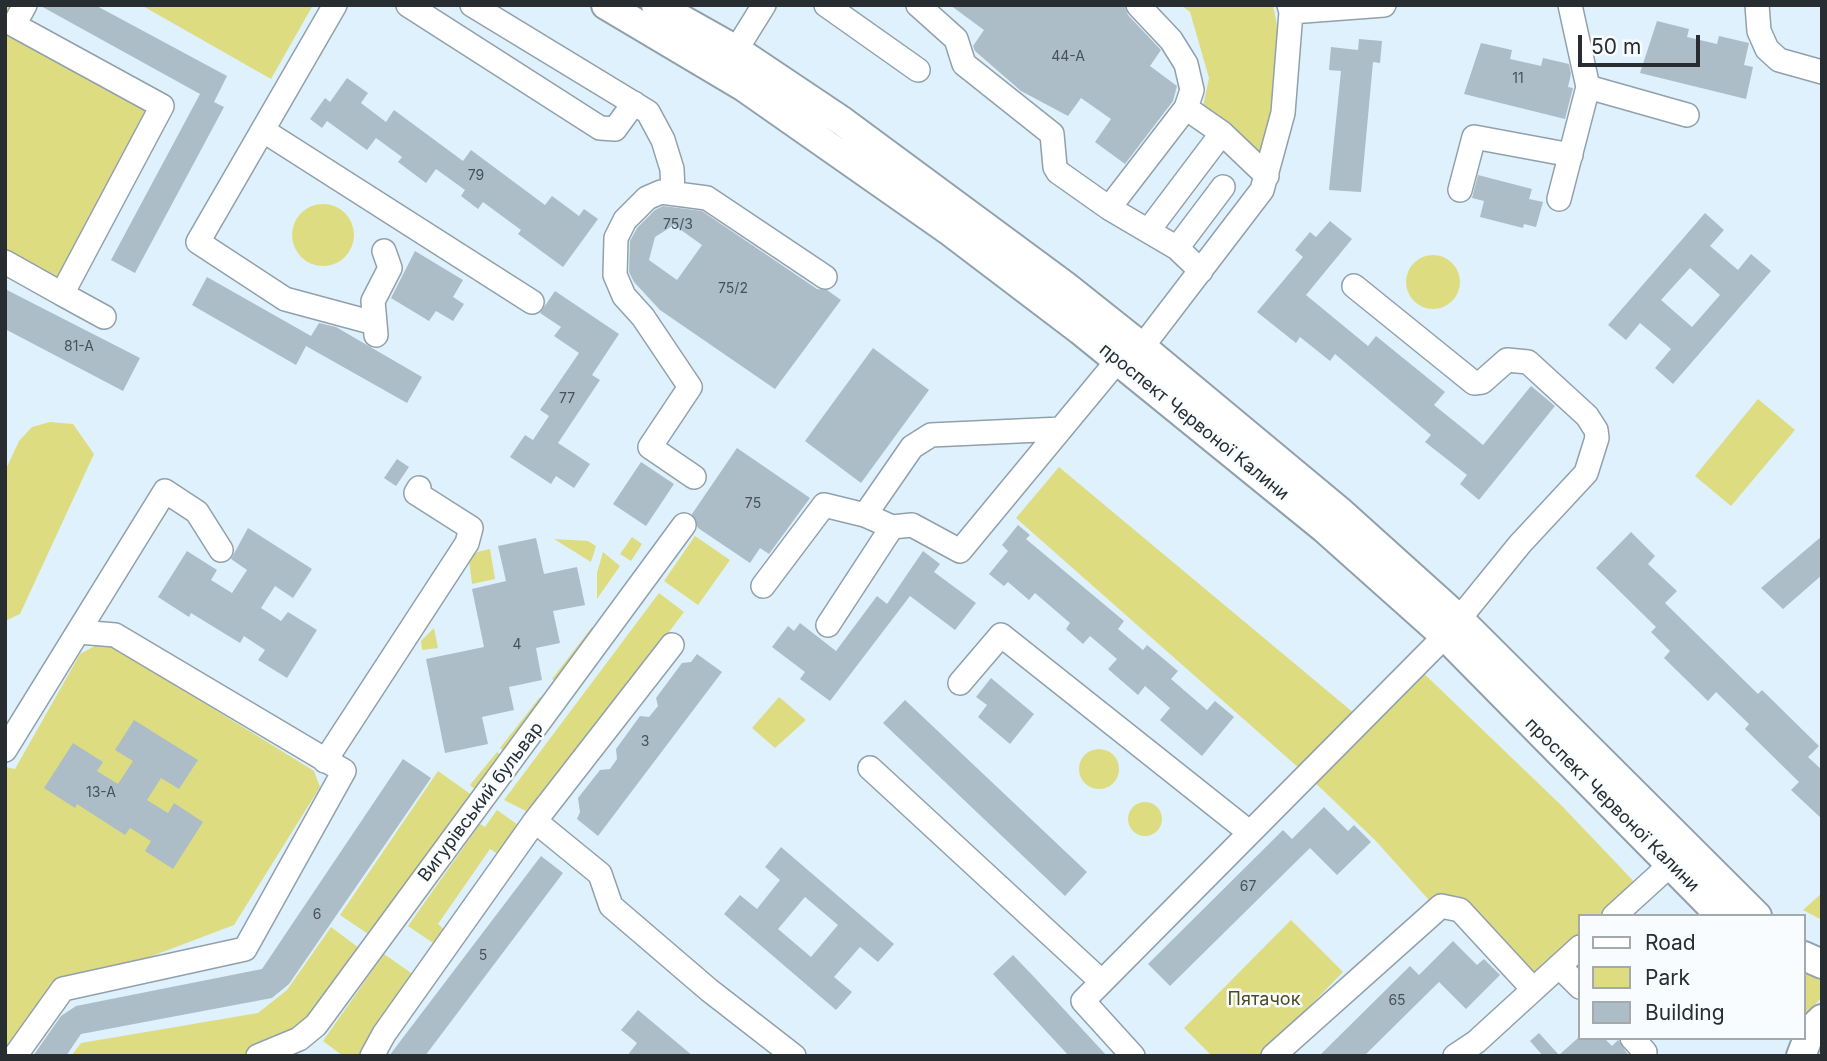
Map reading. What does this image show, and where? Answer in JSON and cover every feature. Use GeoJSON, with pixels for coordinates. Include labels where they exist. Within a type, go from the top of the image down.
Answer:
{"type":"FeatureCollection","features":[{"type":"Feature","properties":{"kind":"main road","name":"проспект Червоної Калини"},"geometry":{"type":"LineString","coordinates":[[606,5],[744,87],[830,146],[961,240],[1130,354],[1338,510],[1719,914]]}},
{"type":"Feature","properties":{"kind":"main road","name":"проспект Червоної Калини"},"geometry":{"type":"LineString","coordinates":[[656,5],[736,50],[842,121],[967,213],[1130,354]]}},
{"type":"Feature","properties":{"kind":"main road","name":"проспект Червоної Калини"},"geometry":{"type":"LineString","coordinates":[[1452,628],[1755,914]]}},
{"type":"Feature","properties":{"kind":"main road"},"geometry":{"type":"LineString","coordinates":[[1806,957],[1822,964]]}},
{"type":"Feature","properties":{"kind":"main road"},"geometry":{"type":"LineString","coordinates":[[1799,1056],[1811,1030],[1822,1019]]}},
{"type":"Feature","properties":{"kind":"street"},"geometry":{"type":"LineString","coordinates":[[24,5],[14,25],[162,106],[62,294]]}},
{"type":"Feature","properties":{"kind":"street"},"geometry":{"type":"LineString","coordinates":[[335,5],[198,242],[285,299],[375,331],[373,301],[390,268],[384,251]]}},
{"type":"Feature","properties":{"kind":"street"},"geometry":{"type":"LineString","coordinates":[[408,5],[600,128],[615,129],[634,103]]}},
{"type":"Feature","properties":{"kind":"street"},"geometry":{"type":"LineString","coordinates":[[472,5],[634,103],[657,125],[671,169],[673,193]]}},
{"type":"Feature","properties":{"kind":"street"},"geometry":{"type":"LineString","coordinates":[[736,50],[764,5]]}},
{"type":"Feature","properties":{"kind":"street"},"geometry":{"type":"LineString","coordinates":[[826,5],[918,70]]}},
{"type":"Feature","properties":{"kind":"street"},"geometry":{"type":"LineString","coordinates":[[1109,208],[1186,108],[1193,82],[1186,64],[1171,40],[1138,5]]}},
{"type":"Feature","properties":{"kind":"street"},"geometry":{"type":"LineString","coordinates":[[1290,8],[1384,5]]}},
{"type":"Feature","properties":{"kind":"street"},"geometry":{"type":"LineString","coordinates":[[1559,199],[1588,87],[1570,5]]}},
{"type":"Feature","properties":{"kind":"street"},"geometry":{"type":"LineString","coordinates":[[1757,5],[1759,31],[1767,49],[1779,60],[1822,72]]}},
{"type":"Feature","properties":{"kind":"street","name":"проспект Червоної Калини"},"geometry":{"type":"LineString","coordinates":[[1130,354],[1201,271],[1262,190],[1283,113],[1290,8]]}},
{"type":"Feature","properties":{"kind":"street"},"geometry":{"type":"LineString","coordinates":[[929,9],[956,39],[964,64],[1052,134],[1055,167],[1058,172],[1109,208],[1177,248],[1201,271]]}},
{"type":"Feature","properties":{"kind":"street"},"geometry":{"type":"LineString","coordinates":[[1588,87],[1686,115]]}},
{"type":"Feature","properties":{"kind":"street"},"geometry":{"type":"LineString","coordinates":[[1186,108],[1222,133],[1267,176]]}},
{"type":"Feature","properties":{"kind":"street"},"geometry":{"type":"LineString","coordinates":[[264,131],[532,302]]}},
{"type":"Feature","properties":{"kind":"street"},"geometry":{"type":"LineString","coordinates":[[1148,231],[1222,133]]}},
{"type":"Feature","properties":{"kind":"street"},"geometry":{"type":"LineString","coordinates":[[1460,190],[1475,136],[1571,155]]}},
{"type":"Feature","properties":{"kind":"street"},"geometry":{"type":"LineString","coordinates":[[1177,248],[1223,187]]}},
{"type":"Feature","properties":{"kind":"street"},"geometry":{"type":"LineString","coordinates":[[694,477],[650,447],[690,387],[643,317],[624,296],[615,275],[616,238],[625,220],[647,198],[662,192],[707,198],[825,277]]}},
{"type":"Feature","properties":{"kind":"street"},"geometry":{"type":"LineString","coordinates":[[5,262],[104,317]]}},
{"type":"Feature","properties":{"kind":"street"},"geometry":{"type":"LineString","coordinates":[[1133,1056],[1083,1002],[1452,628],[1520,544],[1586,473],[1597,438],[1596,430],[1587,416],[1528,362],[1507,360],[1482,382],[1474,383],[1354,286]]}},
{"type":"Feature","properties":{"kind":"street"},"geometry":{"type":"LineString","coordinates":[[763,586],[824,506],[865,515],[892,527],[912,525],[960,551],[1061,429],[1130,354]]}},
{"type":"Feature","properties":{"kind":"street"},"geometry":{"type":"LineString","coordinates":[[865,515],[912,447],[931,435],[1061,429]]}},
{"type":"Feature","properties":{"kind":"street"},"geometry":{"type":"LineString","coordinates":[[326,761],[467,543],[471,527],[416,493],[419,488]]}},
{"type":"Feature","properties":{"kind":"street"},"geometry":{"type":"LineString","coordinates":[[5,750],[165,491],[197,512],[221,550]]}},
{"type":"Feature","properties":{"kind":"street","name":"Вигурівський бульвар"},"geometry":{"type":"LineString","coordinates":[[258,1056],[299,1039],[316,1025],[684,525]]}},
{"type":"Feature","properties":{"kind":"street"},"geometry":{"type":"LineString","coordinates":[[828,625],[892,527]]}},
{"type":"Feature","properties":{"kind":"street"},"geometry":{"type":"LineString","coordinates":[[15,1056],[63,989],[245,949],[344,771],[115,635],[79,632]]}},
{"type":"Feature","properties":{"kind":"street"},"geometry":{"type":"LineString","coordinates":[[960,683],[1001,635],[1249,832]]}},
{"type":"Feature","properties":{"kind":"street"},"geometry":{"type":"LineString","coordinates":[[372,1056],[384,1034],[535,821],[672,645]]}},
{"type":"Feature","properties":{"kind":"street"},"geometry":{"type":"LineString","coordinates":[[870,768],[1102,982]]}},
{"type":"Feature","properties":{"kind":"street"},"geometry":{"type":"LineString","coordinates":[[535,821],[600,874],[611,906],[709,990],[794,1056]]}},
{"type":"Feature","properties":{"kind":"street"},"geometry":{"type":"LineString","coordinates":[[1616,914],[1670,865]]}},
{"type":"Feature","properties":{"kind":"street"},"geometry":{"type":"LineString","coordinates":[[1273,1056],[1441,906],[1460,910],[1533,989]]}},
{"type":"Feature","properties":{"kind":"street"},"geometry":{"type":"LineString","coordinates":[[1455,1056],[1476,1042],[1578,949]]}},
{"type":"Feature","properties":{"kind":"street"},"geometry":{"type":"LineString","coordinates":[[1559,966],[1578,985]]}},
{"type":"Feature","properties":{"kind":"green space"},"geometry":{"type":"Polygon","coordinates":[[[5,5],[17,5],[6,26],[152,109],[61,283],[5,252],[5,5]]]}},
{"type":"Feature","properties":{"kind":"green space"},"geometry":{"type":"Polygon","coordinates":[[[141,5],[313,5],[271,79],[141,5]]]}},
{"type":"Feature","properties":{"kind":"green space"},"geometry":{"type":"Polygon","coordinates":[[[1181,5],[1273,5],[1279,36],[1277,87],[1262,160],[1202,111],[1209,78],[1190,12],[1181,5]]]}},
{"type":"Feature","properties":{"kind":"green space"},"geometry":{"type":"Polygon","coordinates":[[[317,204],[329,204],[345,213],[352,223],[352,247],[345,257],[329,266],[317,266],[306,261],[297,252],[292,241],[292,229],[297,218],[306,209],[317,204]]]}},
{"type":"Feature","properties":{"kind":"green space"},"geometry":{"type":"Polygon","coordinates":[[[1438,255],[1448,259],[1456,267],[1460,282],[1456,297],[1448,305],[1428,309],[1418,305],[1410,297],[1406,277],[1410,267],[1418,259],[1438,255]]]}},
{"type":"Feature","properties":{"kind":"green space"},"geometry":{"type":"Polygon","coordinates":[[[1758,399],[1795,430],[1731,506],[1695,476],[1758,399]]]}},
{"type":"Feature","properties":{"kind":"green space"},"geometry":{"type":"Polygon","coordinates":[[[50,422],[73,424],[94,454],[20,614],[5,621],[5,471],[19,441],[32,427],[50,422]]]}},
{"type":"Feature","properties":{"kind":"green space"},"geometry":{"type":"Polygon","coordinates":[[[1059,467],[1361,719],[1416,666],[1562,806],[1642,890],[1616,914],[1578,914],[1578,949],[1533,989],[1460,910],[1436,908],[1375,840],[1308,776],[1016,518],[1059,467]]]}},
{"type":"Feature","properties":{"kind":"green space"},"geometry":{"type":"Polygon","coordinates":[[[695,536],[730,560],[698,605],[664,581],[695,536]]]}},
{"type":"Feature","properties":{"kind":"green space"},"geometry":{"type":"Polygon","coordinates":[[[632,537],[642,544],[631,561],[620,554],[632,537]]]}},
{"type":"Feature","properties":{"kind":"green space"},"geometry":{"type":"Polygon","coordinates":[[[554,539],[588,541],[596,546],[591,562],[554,539]]]}},
{"type":"Feature","properties":{"kind":"green space"},"geometry":{"type":"Polygon","coordinates":[[[490,549],[495,579],[472,584],[469,560],[477,552],[490,549]]]}},
{"type":"Feature","properties":{"kind":"green space"},"geometry":{"type":"Polygon","coordinates":[[[603,552],[620,566],[597,599],[597,573],[603,552]]]}},
{"type":"Feature","properties":{"kind":"green space"},"geometry":{"type":"Polygon","coordinates":[[[659,593],[684,612],[532,814],[504,800],[659,593]]]}},
{"type":"Feature","properties":{"kind":"green space"},"geometry":{"type":"Polygon","coordinates":[[[592,627],[599,632],[559,684],[552,679],[592,627]]]}},
{"type":"Feature","properties":{"kind":"green space"},"geometry":{"type":"Polygon","coordinates":[[[434,628],[438,648],[422,650],[421,641],[434,628]]]}},
{"type":"Feature","properties":{"kind":"green space"},"geometry":{"type":"Polygon","coordinates":[[[104,641],[314,771],[320,787],[234,925],[147,958],[58,981],[5,1056],[5,767],[15,769],[80,654],[104,641]]]}},
{"type":"Feature","properties":{"kind":"green space"},"geometry":{"type":"Polygon","coordinates":[[[540,697],[547,702],[507,754],[500,748],[540,697]]]}},
{"type":"Feature","properties":{"kind":"green space"},"geometry":{"type":"Polygon","coordinates":[[[779,697],[806,720],[775,748],[752,728],[779,697]]]}},
{"type":"Feature","properties":{"kind":"green space"},"geometry":{"type":"Polygon","coordinates":[[[1099,749],[1113,755],[1119,769],[1113,783],[1099,789],[1085,783],[1079,769],[1085,755],[1099,749]]]}},
{"type":"Feature","properties":{"kind":"green space"},"geometry":{"type":"Polygon","coordinates":[[[497,752],[505,758],[478,792],[470,785],[497,752]]]}},
{"type":"Feature","properties":{"kind":"green space"},"geometry":{"type":"Polygon","coordinates":[[[438,771],[476,798],[374,938],[340,915],[438,771]]]}},
{"type":"Feature","properties":{"kind":"green space"},"geometry":{"type":"Polygon","coordinates":[[[1145,802],[1157,807],[1162,819],[1157,831],[1145,836],[1133,831],[1128,819],[1133,807],[1145,802]]]}},
{"type":"Feature","properties":{"kind":"green space"},"geometry":{"type":"Polygon","coordinates":[[[497,810],[521,827],[501,856],[490,849],[438,924],[446,931],[436,945],[408,926],[480,824],[485,827],[497,810]]]}},
{"type":"Feature","properties":{"kind":"green space"},"geometry":{"type":"Polygon","coordinates":[[[1822,893],[1822,920],[1803,910],[1822,893]]]}},
{"type":"Feature","properties":{"kind":"green space","name":"Пятачок"},"geometry":{"type":"Polygon","coordinates":[[[1291,920],[1343,972],[1261,1056],[1212,1056],[1184,1028],[1291,920]]]}},
{"type":"Feature","properties":{"kind":"green space"},"geometry":{"type":"Polygon","coordinates":[[[331,927],[363,951],[306,1024],[241,1056],[71,1056],[81,1043],[258,1013],[287,990],[331,927]]]}},
{"type":"Feature","properties":{"kind":"green space"},"geometry":{"type":"Polygon","coordinates":[[[384,954],[414,975],[358,1056],[343,1056],[323,1041],[384,954]]]}},
{"type":"Feature","properties":{"kind":"green space"},"geometry":{"type":"Polygon","coordinates":[[[1806,974],[1822,981],[1822,997],[1806,1015],[1806,974]]]}},
{"type":"Feature","properties":{"kind":"building"},"geometry":{"type":"Polygon","coordinates":[[[39,5],[95,5],[227,76],[214,102],[224,107],[135,273],[111,260],[200,94],[39,5]]]}},
{"type":"Feature","properties":{"kind":"building"},"geometry":{"type":"Polygon","coordinates":[[[950,5],[1124,5],[1128,15],[1161,50],[1150,66],[1177,86],[1173,101],[1125,164],[1095,142],[1111,119],[1081,98],[1068,116],[1021,91],[975,51],[973,46],[984,30],[950,5]]]}},
{"type":"Feature","properties":{"kind":"building"},"geometry":{"type":"Polygon","coordinates":[[[1657,21],[1689,29],[1687,37],[1717,44],[1719,36],[1749,43],[1744,65],[1753,67],[1746,99],[1640,73],[1657,21]]]}},
{"type":"Feature","properties":{"kind":"building"},"geometry":{"type":"Polygon","coordinates":[[[1359,39],[1382,41],[1380,63],[1373,62],[1361,192],[1329,190],[1341,71],[1329,70],[1331,47],[1358,50],[1359,39]]]}},
{"type":"Feature","properties":{"kind":"building"},"geometry":{"type":"Polygon","coordinates":[[[1481,43],[1512,50],[1510,59],[1541,66],[1543,58],[1569,64],[1571,74],[1568,87],[1573,88],[1565,119],[1464,94],[1481,43]]]}},
{"type":"Feature","properties":{"kind":"building"},"geometry":{"type":"Polygon","coordinates":[[[347,78],[368,93],[361,103],[386,122],[394,110],[463,161],[471,150],[545,205],[552,196],[579,216],[584,209],[598,219],[563,267],[518,234],[521,230],[483,202],[478,209],[461,196],[465,190],[436,169],[426,183],[398,162],[402,157],[376,138],[367,150],[327,121],[322,128],[310,119],[325,98],[330,102],[347,78]]]}},
{"type":"Feature","properties":{"kind":"building"},"geometry":{"type":"Polygon","coordinates":[[[1478,175],[1532,189],[1529,199],[1543,202],[1536,227],[1524,224],[1523,228],[1480,217],[1484,201],[1472,198],[1478,175]]]}},
{"type":"Feature","properties":{"kind":"building"},"geometry":{"type":"Polygon","coordinates":[[[663,206],[702,211],[817,289],[827,290],[841,300],[775,389],[660,310],[634,282],[629,272],[630,241],[637,228],[655,210],[663,206]],[[674,225],[655,237],[649,260],[677,280],[702,245],[674,225]]]}},
{"type":"Feature","properties":{"kind":"building"},"geometry":{"type":"Polygon","coordinates":[[[1705,213],[1724,230],[1710,246],[1738,270],[1751,254],[1771,271],[1673,384],[1655,368],[1671,349],[1640,323],[1626,340],[1608,325],[1705,213]],[[1690,268],[1661,300],[1692,327],[1720,295],[1690,268]]]}},
{"type":"Feature","properties":{"kind":"building"},"geometry":{"type":"Polygon","coordinates":[[[1330,221],[1352,239],[1306,295],[1368,346],[1376,336],[1445,392],[1434,405],[1483,445],[1531,386],[1555,406],[1479,500],[1460,484],[1467,475],[1425,442],[1431,435],[1335,354],[1330,361],[1300,337],[1296,343],[1257,312],[1303,257],[1295,250],[1310,232],[1316,237],[1330,221]]]}},
{"type":"Feature","properties":{"kind":"building"},"geometry":{"type":"Polygon","coordinates":[[[415,251],[463,280],[453,297],[464,304],[453,321],[436,311],[429,321],[391,298],[415,251]]]}},
{"type":"Feature","properties":{"kind":"building"},"geometry":{"type":"Polygon","coordinates":[[[207,277],[311,336],[319,323],[336,327],[422,377],[407,403],[306,346],[296,365],[192,305],[207,277]]]}},
{"type":"Feature","properties":{"kind":"building"},"geometry":{"type":"Polygon","coordinates":[[[5,289],[140,358],[123,391],[5,329],[5,289]]]}},
{"type":"Feature","properties":{"kind":"building"},"geometry":{"type":"Polygon","coordinates":[[[555,291],[619,334],[592,375],[600,380],[558,443],[590,464],[574,488],[556,476],[551,484],[510,457],[525,435],[533,440],[549,416],[540,410],[579,353],[554,336],[561,327],[540,313],[555,291]]]}},
{"type":"Feature","properties":{"kind":"building"},"geometry":{"type":"Polygon","coordinates":[[[873,348],[929,390],[861,483],[805,441],[873,348]]]}},
{"type":"Feature","properties":{"kind":"building"},"geometry":{"type":"Polygon","coordinates":[[[737,448],[810,498],[769,554],[760,548],[750,563],[698,528],[692,514],[737,448]]]}},
{"type":"Feature","properties":{"kind":"building"},"geometry":{"type":"Polygon","coordinates":[[[397,459],[409,467],[396,486],[384,478],[397,459]]]}},
{"type":"Feature","properties":{"kind":"building"},"geometry":{"type":"Polygon","coordinates":[[[641,462],[674,484],[646,526],[613,504],[641,462]]]}},
{"type":"Feature","properties":{"kind":"building"},"geometry":{"type":"Polygon","coordinates":[[[1018,525],[1030,535],[1026,539],[1124,621],[1118,629],[1143,650],[1147,645],[1178,671],[1171,679],[1207,710],[1215,701],[1234,717],[1202,756],[1160,720],[1170,708],[1145,686],[1138,695],[1108,669],[1117,659],[1090,636],[1083,644],[1066,629],[1070,623],[1035,593],[1029,600],[1008,582],[1004,586],[989,574],[1008,551],[1002,545],[1018,525]]]}},
{"type":"Feature","properties":{"kind":"building"},"geometry":{"type":"Polygon","coordinates":[[[248,528],[312,569],[293,598],[275,586],[261,608],[281,621],[288,612],[317,630],[287,678],[258,660],[265,650],[244,636],[240,643],[191,613],[189,617],[158,597],[187,551],[217,570],[211,580],[232,593],[247,570],[231,559],[248,528]]]}},
{"type":"Feature","properties":{"kind":"building"},"geometry":{"type":"Polygon","coordinates":[[[1631,532],[1655,556],[1648,564],[1677,591],[1665,603],[1758,694],[1762,690],[1819,746],[1808,757],[1822,770],[1822,819],[1791,790],[1799,782],[1745,729],[1749,724],[1716,692],[1708,701],[1664,658],[1670,651],[1651,632],[1656,627],[1596,568],[1631,532]]]}},
{"type":"Feature","properties":{"kind":"building"},"geometry":{"type":"Polygon","coordinates":[[[1822,536],[1822,575],[1783,609],[1761,588],[1822,536]]]}},
{"type":"Feature","properties":{"kind":"building"},"geometry":{"type":"Polygon","coordinates":[[[536,538],[544,574],[577,567],[585,605],[553,611],[560,643],[536,648],[542,680],[509,687],[514,710],[482,717],[488,744],[445,753],[426,659],[484,647],[472,589],[506,581],[498,546],[536,538]]]}},
{"type":"Feature","properties":{"kind":"building"},"geometry":{"type":"Polygon","coordinates":[[[923,551],[940,564],[934,572],[976,603],[955,630],[910,596],[830,701],[800,679],[805,672],[772,647],[788,626],[794,631],[800,623],[836,651],[877,596],[887,604],[923,551]]]}},
{"type":"Feature","properties":{"kind":"building"},"geometry":{"type":"Polygon","coordinates":[[[697,654],[722,672],[598,836],[577,819],[580,812],[578,798],[600,770],[610,769],[617,759],[616,749],[640,716],[649,717],[658,706],[656,698],[682,663],[691,662],[697,654]]]}},
{"type":"Feature","properties":{"kind":"building"},"geometry":{"type":"Polygon","coordinates":[[[991,678],[1034,714],[1010,744],[978,717],[987,705],[976,697],[991,678]]]}},
{"type":"Feature","properties":{"kind":"building"},"geometry":{"type":"Polygon","coordinates":[[[905,700],[1087,872],[1065,896],[883,723],[905,700]]]}},
{"type":"Feature","properties":{"kind":"building"},"geometry":{"type":"Polygon","coordinates":[[[134,720],[198,760],[179,789],[161,778],[147,800],[168,813],[174,803],[203,822],[173,869],[145,851],[151,841],[130,828],[125,835],[77,804],[75,808],[44,788],[73,743],[103,762],[97,771],[118,784],[133,761],[115,750],[134,720]]]}},
{"type":"Feature","properties":{"kind":"building"},"geometry":{"type":"Polygon","coordinates":[[[403,759],[431,778],[289,984],[272,998],[81,1034],[66,1056],[33,1056],[61,1016],[76,1006],[262,969],[403,759]]]}},
{"type":"Feature","properties":{"kind":"building"},"geometry":{"type":"Polygon","coordinates":[[[1324,807],[1348,831],[1354,825],[1371,842],[1337,875],[1310,848],[1170,986],[1148,964],[1283,830],[1292,839],[1324,807]]]}},
{"type":"Feature","properties":{"kind":"building"},"geometry":{"type":"Polygon","coordinates":[[[781,847],[894,944],[878,962],[860,947],[834,977],[852,992],[836,1010],[724,914],[740,895],[757,909],[780,880],[765,867],[781,847]],[[805,897],[778,929],[811,957],[838,925],[805,897]]]}},
{"type":"Feature","properties":{"kind":"building"},"geometry":{"type":"Polygon","coordinates":[[[541,856],[563,873],[425,1056],[389,1056],[541,856]]]}},
{"type":"Feature","properties":{"kind":"building"},"geometry":{"type":"Polygon","coordinates":[[[1453,941],[1477,965],[1484,959],[1500,975],[1466,1009],[1439,982],[1364,1056],[1319,1056],[1410,966],[1419,975],[1453,941]]]}},
{"type":"Feature","properties":{"kind":"building"},"geometry":{"type":"Polygon","coordinates":[[[1013,955],[1107,1056],[1069,1056],[993,974],[1013,955]]]}},
{"type":"Feature","properties":{"kind":"building"},"geometry":{"type":"Polygon","coordinates":[[[638,1010],[693,1056],[627,1056],[637,1043],[621,1030],[638,1010]]]}},
{"type":"Feature","properties":{"kind":"building"},"geometry":{"type":"Polygon","coordinates":[[[1539,1033],[1559,1055],[1578,1038],[1606,1040],[1612,1046],[1618,1040],[1629,1056],[1543,1056],[1530,1041],[1539,1033]]]}}]}
